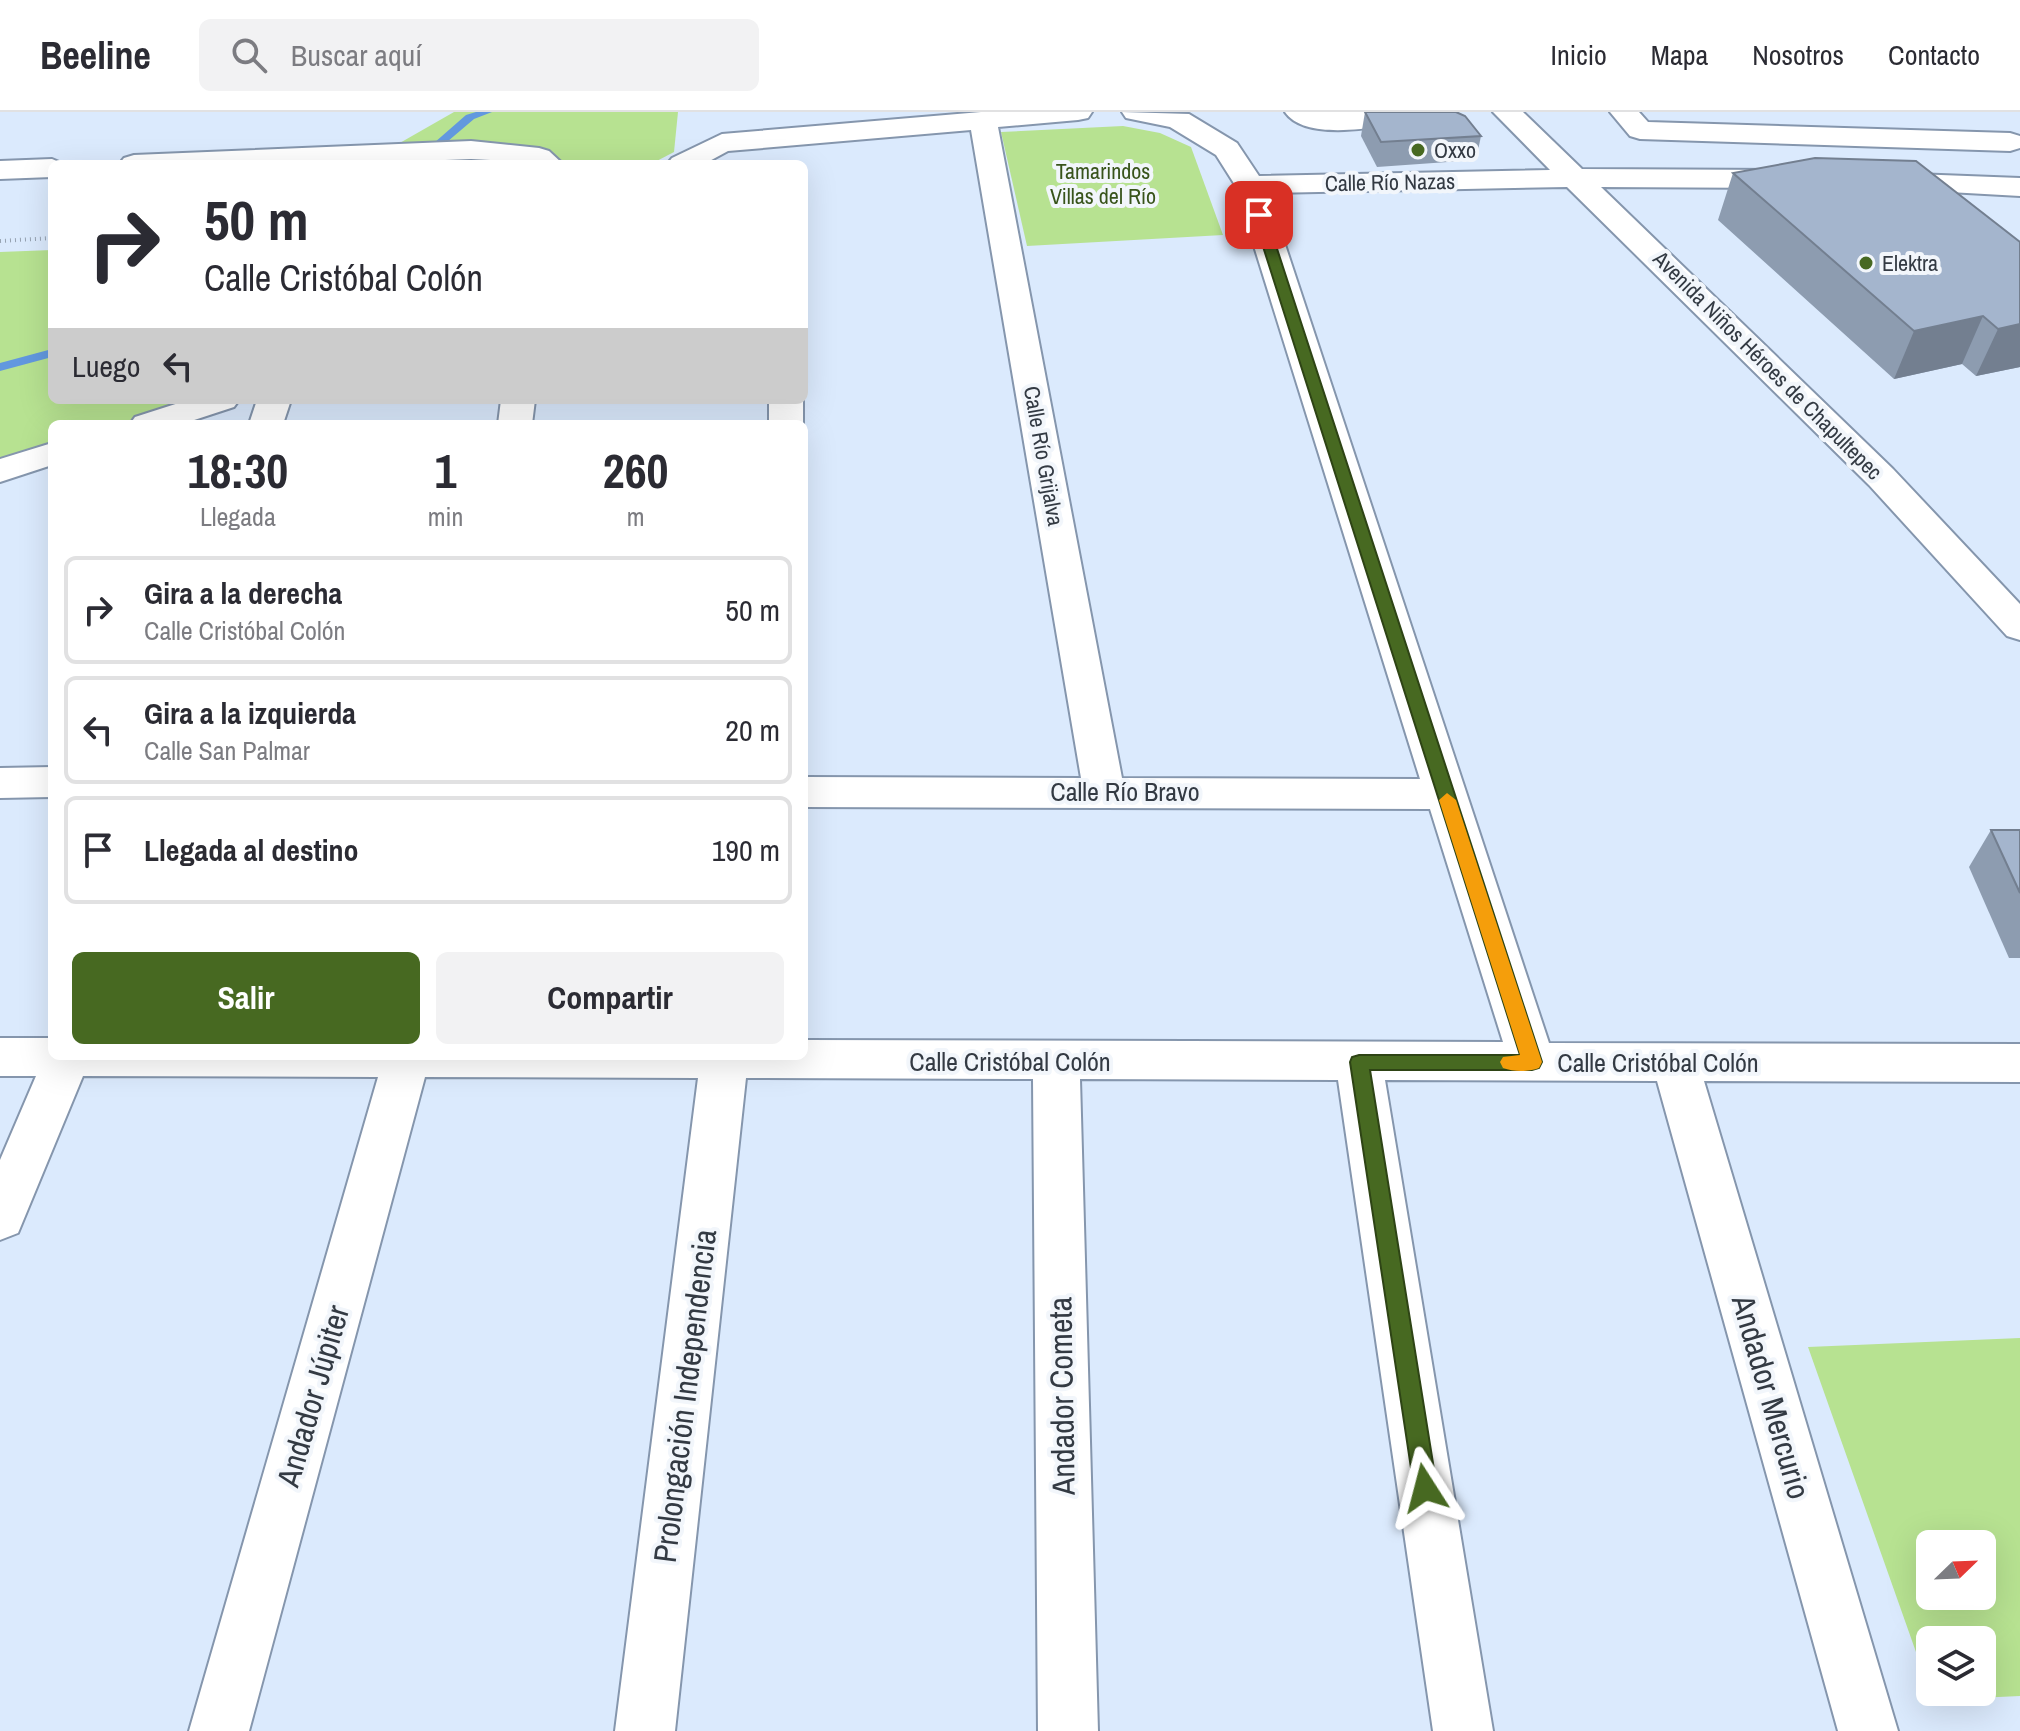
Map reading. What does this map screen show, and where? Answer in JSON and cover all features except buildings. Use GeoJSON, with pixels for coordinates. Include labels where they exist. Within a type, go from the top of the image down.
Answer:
{"type":"FeatureCollection","features":[{"type":"Feature","properties":{"kind":"street"},"geometry":{"type":"LineString","coordinates":[[716,112],[722,143]]}},
{"type":"Feature","properties":{"kind":"street"},"geometry":{"type":"LineString","coordinates":[[690,160],[722,143],[789,150],[983,120],[1078,112]]}},
{"type":"Feature","properties":{"kind":"street"},"geometry":{"type":"LineString","coordinates":[[1136,112],[1179,120],[1227,149],[1250,185],[1532,1062]]}},
{"type":"Feature","properties":{"kind":"street"},"geometry":{"type":"LineString","coordinates":[[1299,112],[1306,119],[1323,122],[1420,112]]}},
{"type":"Feature","properties":{"kind":"street","name":"Avenida Niños Héroes de Chapultepec"},"geometry":{"type":"LineString","coordinates":[[1507,112],[1881,477],[2020,627]]}},
{"type":"Feature","properties":{"kind":"street"},"geometry":{"type":"LineString","coordinates":[[1624,112],[1640,130],[2010,142],[1993,112]]}},
{"type":"Feature","properties":{"kind":"street","name":"Calle Río Grijalva"},"geometry":{"type":"LineString","coordinates":[[983,120],[1104,792]]}},
{"type":"Feature","properties":{"kind":"street"},"geometry":{"type":"LineString","coordinates":[[1767,134],[1783,179]]}},
{"type":"Feature","properties":{"kind":"street"},"geometry":{"type":"LineString","coordinates":[[230,160],[471,150],[539,157],[543,160]]}},
{"type":"Feature","properties":{"kind":"street"},"geometry":{"type":"LineString","coordinates":[[0,170],[48,168]]}},
{"type":"Feature","properties":{"kind":"street","name":"Calle Río Nazas"},"geometry":{"type":"LineString","coordinates":[[1250,185],[1578,178],[1813,180]]}},
{"type":"Feature","properties":{"kind":"street"},"geometry":{"type":"LineString","coordinates":[[1858,181],[2020,187]]}},
{"type":"Feature","properties":{"kind":"street"},"geometry":{"type":"LineString","coordinates":[[1904,183],[1938,211]]}},
{"type":"Feature","properties":{"kind":"street"},"geometry":{"type":"LineString","coordinates":[[160,420],[210,404]]}},
{"type":"Feature","properties":{"kind":"street"},"geometry":{"type":"LineString","coordinates":[[0,471],[48,455]]}},
{"type":"Feature","properties":{"kind":"street"},"geometry":{"type":"LineString","coordinates":[[0,783],[48,782]]}},
{"type":"Feature","properties":{"kind":"street","name":"Calle Río Bravo"},"geometry":{"type":"LineString","coordinates":[[808,792],[1445,794]]}},
{"type":"Feature","properties":{"kind":"street","name":"Calle Cristóbal Colón"},"geometry":{"type":"LineString","coordinates":[[0,1057],[48,1056]]}},
{"type":"Feature","properties":{"kind":"street"},"geometry":{"type":"LineString","coordinates":[[0,1218],[66,1060]]}},
{"type":"Feature","properties":{"kind":"street","name":"Andador Júpiter"},"geometry":{"type":"LineString","coordinates":[[219,1731],[406,1060]]}},
{"type":"Feature","properties":{"kind":"street","name":"Calle Cristóbal Colón"},"geometry":{"type":"LineString","coordinates":[[618,1060],[2020,1063]]}},
{"type":"Feature","properties":{"kind":"street","name":"Prolongación Independencia"},"geometry":{"type":"LineString","coordinates":[[645,1731],[724,1061]]}},
{"type":"Feature","properties":{"kind":"street","name":"Andador Cometa"},"geometry":{"type":"LineString","coordinates":[[1056,1062],[1068,1731]]}},
{"type":"Feature","properties":{"kind":"street"},"geometry":{"type":"LineString","coordinates":[[1359,1062],[1463,1731]]}},
{"type":"Feature","properties":{"kind":"street","name":"Andador Mercurio"},"geometry":{"type":"LineString","coordinates":[[1675,1063],[1868,1731]]}},
{"type":"Feature","properties":{"kind":"path"},"geometry":{"type":"LineString","coordinates":[[0,241],[48,238]]}},
{"type":"Feature","properties":{"kind":"green space"},"geometry":{"type":"Polygon","coordinates":[[[454,112],[678,112],[674,152],[659,160],[370,160],[454,112]]]}},
{"type":"Feature","properties":{"kind":"green space","name":"Tamarindos Villas del Río"},"geometry":{"type":"Polygon","coordinates":[[[1123,126],[1160,133],[1191,147],[1223,235],[1027,246],[1001,132],[1123,126]]]}},
{"type":"Feature","properties":{"kind":"green space"},"geometry":{"type":"Polygon","coordinates":[[[48,250],[48,404],[185,404],[133,420],[48,420],[48,446],[0,461],[0,252],[48,250]]]}},
{"type":"Feature","properties":{"kind":"green space"},"geometry":{"type":"Polygon","coordinates":[[[2020,1338],[2020,1696],[1996,1697],[1996,1626],[1916,1626],[1916,1652],[1808,1347],[2020,1338]]]}},
{"type":"Feature","properties":{"kind":"waterway"},"geometry":{"type":"LineString","coordinates":[[420,160],[470,117],[487,112]]}},
{"type":"Feature","properties":{"kind":"waterway"},"geometry":{"type":"LineString","coordinates":[[0,367],[48,354]]}},
{"type":"Feature","properties":{"kind":"slow traffic"},"geometry":{"type":"LineString","coordinates":[[1447,800],[1532,1062],[1510,1062]]}},
{"type":"Feature","properties":{"kind":"place","name":"Oxxo"},"geometry":{"type":"Point","coordinates":[1418,150]}},
{"type":"Feature","properties":{"kind":"place","name":"Elektra"},"geometry":{"type":"Point","coordinates":[1866,263]}},
{"type":"Feature","properties":{"kind":"route"},"geometry":{"type":"LineString","coordinates":[[1259,215],[1532,1062],[1359,1062],[1425,1488]]}}]}
